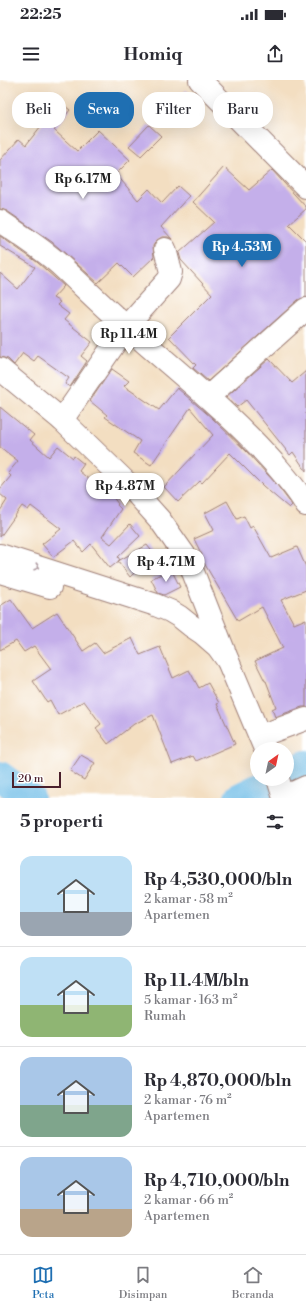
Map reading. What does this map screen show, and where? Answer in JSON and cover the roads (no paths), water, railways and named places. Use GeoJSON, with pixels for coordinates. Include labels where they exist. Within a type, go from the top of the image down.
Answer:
{"type":"FeatureCollection","features":[{"type":"Feature","properties":{"kind":"street"},"geometry":{"type":"LineString","coordinates":[[200,80],[306,187]]}},
{"type":"Feature","properties":{"kind":"street"},"geometry":{"type":"LineString","coordinates":[[0,221],[37,246],[59,264],[124,332],[208,397],[253,439],[282,473],[306,505]]}},
{"type":"Feature","properties":{"kind":"street"},"geometry":{"type":"LineString","coordinates":[[62,420],[124,332],[169,279],[171,272],[165,249]]}},
{"type":"Feature","properties":{"kind":"street"},"geometry":{"type":"LineString","coordinates":[[208,397],[306,309]]}},
{"type":"Feature","properties":{"kind":"street"},"geometry":{"type":"LineString","coordinates":[[0,369],[62,420],[126,482],[174,538],[193,572],[262,742],[306,719]]}},
{"type":"Feature","properties":{"kind":"street"},"geometry":{"type":"LineString","coordinates":[[0,555],[107,596]]}},
{"type":"Feature","properties":{"kind":"street"},"geometry":{"type":"LineString","coordinates":[[0,572],[107,596],[153,604],[170,611],[209,638],[218,647],[228,661]]}},
{"type":"Feature","properties":{"kind":"street"},"geometry":{"type":"LineString","coordinates":[[280,792],[306,787]]}},
{"type":"Feature","properties":{"kind":"waterway"},"geometry":{"type":"LineString","coordinates":[[294,771],[306,765]]}},
{"type":"Feature","properties":{"kind":"waterway"},"geometry":{"type":"LineString","coordinates":[[0,776],[30,798]]}},
{"type":"Feature","properties":{"kind":"waterway"},"geometry":{"type":"LineString","coordinates":[[239,798],[263,786]]}}]}
